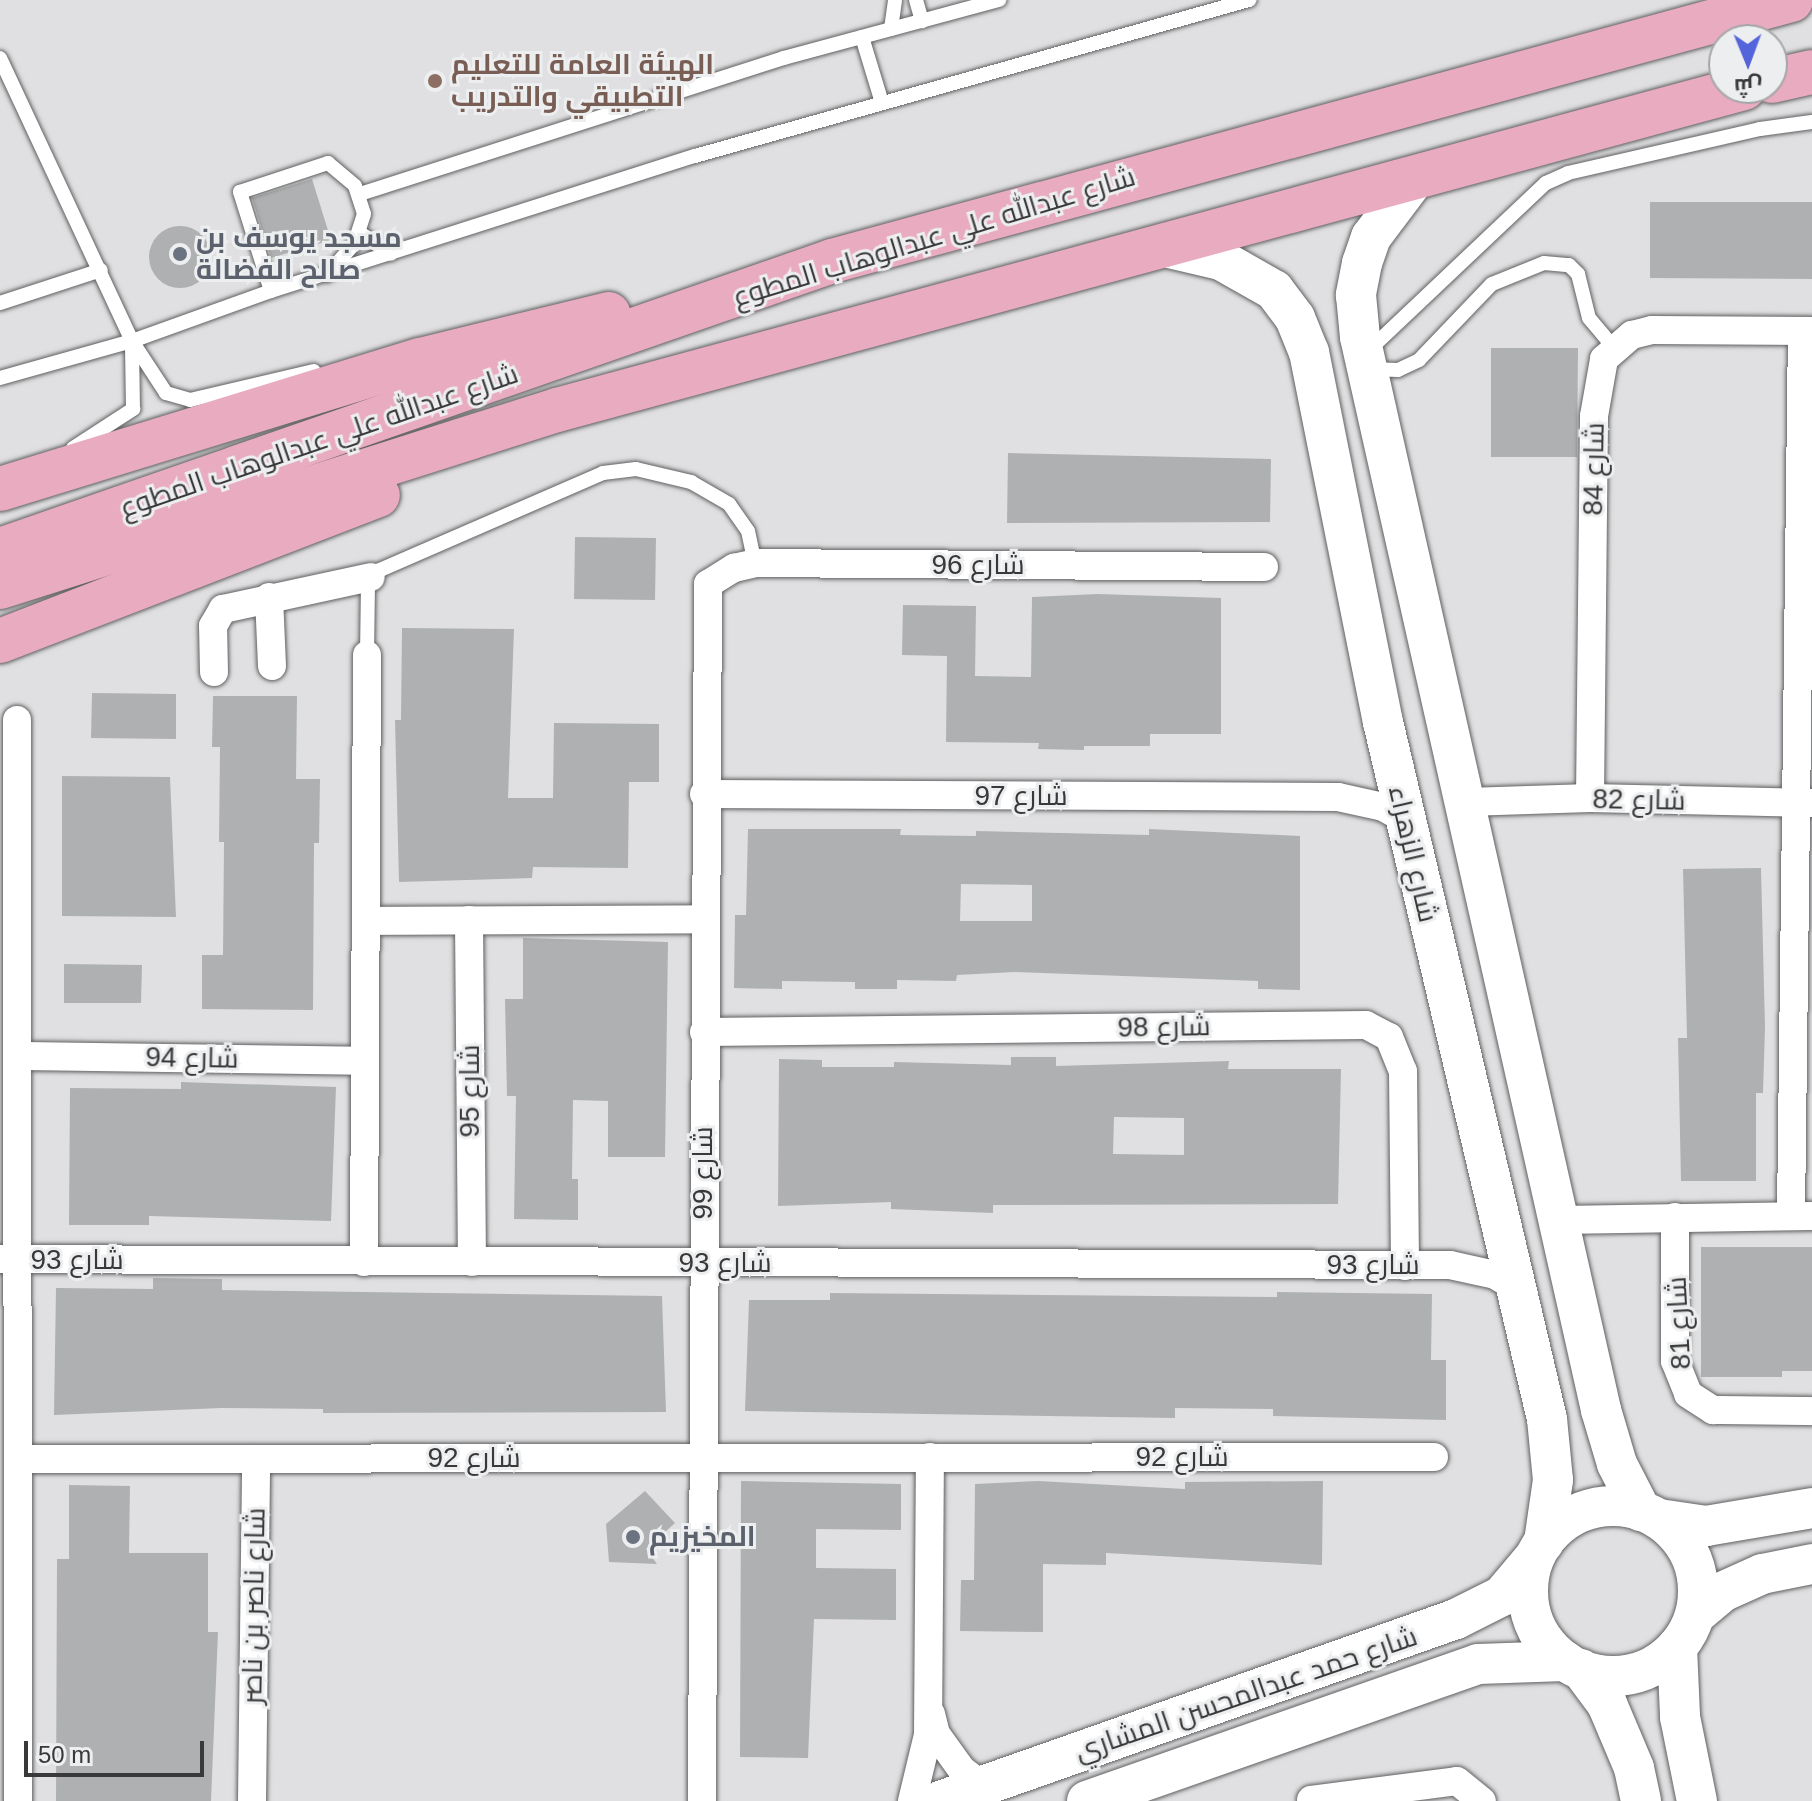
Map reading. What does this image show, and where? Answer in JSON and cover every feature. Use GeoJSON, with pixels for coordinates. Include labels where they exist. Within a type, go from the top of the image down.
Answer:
{"type":"FeatureCollection","features":[{"type":"Feature","properties":{"kind":"main road","name":"شارع عبدالله علي عبدالوهاب المطوع"},"geometry":{"type":"LineString","coordinates":[[0,550],[832,261],[1791,0]]}},
{"type":"Feature","properties":{"kind":"main road"},"geometry":{"type":"LineString","coordinates":[[1788,77],[1812,72]]}},
{"type":"Feature","properties":{"kind":"main road","name":"شارع عبدالله علي عبدالوهاب المطوع"},"geometry":{"type":"LineString","coordinates":[[0,587],[557,410],[1708,98]]}},
{"type":"Feature","properties":{"kind":"main road"},"geometry":{"type":"LineString","coordinates":[[13,484],[420,360],[832,261]]}},
{"type":"Feature","properties":{"kind":"main road"},"geometry":{"type":"LineString","coordinates":[[0,641],[399,486],[557,410]]}},
{"type":"Feature","properties":{"kind":"street"},"geometry":{"type":"LineString","coordinates":[[1417,176],[1371,237],[1362,263],[1356,295],[1365,361],[1467,802],[1601,1410],[1617,1464],[1650,1515],[1692,1556],[1699,1585],[1686,1631],[1686,1752],[1697,1801]]}},
{"type":"Feature","properties":{"kind":"street","name":"شارع الزهراء"},"geometry":{"type":"LineString","coordinates":[[1165,247],[1221,260],[1274,290],[1295,318],[1315,382],[1387,740],[1456,1044],[1547,1419],[1553,1480],[1539,1550]]}},
{"type":"Feature","properties":{"kind":"street"},"geometry":{"type":"LineString","coordinates":[[1558,1220],[1802,1216],[1807,331],[1652,330],[1613,347]]}},
{"type":"Feature","properties":{"kind":"street","name":"شارع 84"},"geometry":{"type":"LineString","coordinates":[[1590,798],[1595,393],[1604,359],[1613,347]]}},
{"type":"Feature","properties":{"kind":"street"},"geometry":{"type":"LineString","coordinates":[[1315,382],[1330,363],[1365,361]]}},
{"type":"Feature","properties":{"kind":"street","name":"شارع 96"},"geometry":{"type":"LineString","coordinates":[[705,593],[720,574],[755,563],[1264,567]]}},
{"type":"Feature","properties":{"kind":"street"},"geometry":{"type":"LineString","coordinates":[[214,672],[218,614],[228,606],[371,577]]}},
{"type":"Feature","properties":{"kind":"street","name":"شارع 99"},"geometry":{"type":"LineString","coordinates":[[702,1801],[705,593]]}},
{"type":"Feature","properties":{"kind":"street"},"geometry":{"type":"LineString","coordinates":[[269,597],[272,666]]}},
{"type":"Feature","properties":{"kind":"street"},"geometry":{"type":"LineString","coordinates":[[364,1262],[367,655]]}},
{"type":"Feature","properties":{"kind":"street"},"geometry":{"type":"LineString","coordinates":[[1387,740],[1394,703],[1414,695],[1444,706]]}},
{"type":"Feature","properties":{"kind":"street"},"geometry":{"type":"LineString","coordinates":[[17,720],[20,1056],[11,1259],[18,1459],[18,1801]]}},
{"type":"Feature","properties":{"kind":"street","name":"شارع 97"},"geometry":{"type":"LineString","coordinates":[[1338,797],[1378,775],[1387,740]]}},
{"type":"Feature","properties":{"kind":"street","name":"شارع 97"},"geometry":{"type":"LineString","coordinates":[[704,794],[1338,797],[1383,807],[1405,819]]}},
{"type":"Feature","properties":{"kind":"street","name":"شارع 82"},"geometry":{"type":"LineString","coordinates":[[1467,802],[1590,798],[1804,803]]}},
{"type":"Feature","properties":{"kind":"street"},"geometry":{"type":"LineString","coordinates":[[366,921],[704,919]]}},
{"type":"Feature","properties":{"kind":"street","name":"شارع 95"},"geometry":{"type":"LineString","coordinates":[[469,920],[472,1262]]}},
{"type":"Feature","properties":{"kind":"street"},"geometry":{"type":"LineString","coordinates":[[1438,966],[1457,978],[1479,976],[1499,950]]}},
{"type":"Feature","properties":{"kind":"street"},"geometry":{"type":"LineString","coordinates":[[1456,1044],[1483,1022],[1516,1030]]}},
{"type":"Feature","properties":{"kind":"street","name":"شارع 98"},"geometry":{"type":"LineString","coordinates":[[704,1032],[1366,1025],[1389,1037],[1403,1071],[1405,1266]]}},
{"type":"Feature","properties":{"kind":"street","name":"شارع 94"},"geometry":{"type":"LineString","coordinates":[[20,1056],[365,1061]]}},
{"type":"Feature","properties":{"kind":"street","name":"شارع 81"},"geometry":{"type":"LineString","coordinates":[[1675,1217],[1675,1361],[1688,1394],[1713,1410],[1812,1411]]}},
{"type":"Feature","properties":{"kind":"street","name":"شارع 93"},"geometry":{"type":"LineString","coordinates":[[1450,1265],[1491,1244],[1502,1231]]}},
{"type":"Feature","properties":{"kind":"street","name":"شارع 93"},"geometry":{"type":"LineString","coordinates":[[11,1259],[1450,1265],[1495,1275],[1515,1287]]}},
{"type":"Feature","properties":{"kind":"street"},"geometry":{"type":"LineString","coordinates":[[912,1801],[921,1775],[929,1707],[930,1457]]}},
{"type":"Feature","properties":{"kind":"street","name":"شارع 92"},"geometry":{"type":"LineString","coordinates":[[18,1459],[1434,1457]]}},
{"type":"Feature","properties":{"kind":"street","name":"شارع ناصر بن ناصر"},"geometry":{"type":"LineString","coordinates":[[252,1801],[256,1459]]}},
{"type":"Feature","properties":{"kind":"street"},"geometry":{"type":"LineString","coordinates":[[1637,1784],[1607,1704],[1573,1665],[1552,1649],[1533,1615],[1529,1576],[1539,1550],[1576,1515],[1598,1507],[1706,1526],[1801,1510]]}},
{"type":"Feature","properties":{"kind":"street"},"geometry":{"type":"LineString","coordinates":[[1801,1510],[1772,1533],[1773,1547],[1781,1559],[1810,1564]]}},
{"type":"Feature","properties":{"kind":"street","name":"شارع حمد عبدالمحسن المشاري"},"geometry":{"type":"LineString","coordinates":[[940,1801],[1456,1619],[1502,1596],[1539,1550]]}},
{"type":"Feature","properties":{"kind":"street"},"geometry":{"type":"LineString","coordinates":[[1573,1665],[1620,1676],[1641,1671],[1686,1631],[1722,1592],[1762,1574],[1810,1564]]}},
{"type":"Feature","properties":{"kind":"street"},"geometry":{"type":"LineString","coordinates":[[1456,1619],[1480,1635],[1478,1664]]}},
{"type":"Feature","properties":{"kind":"street","name":"شارع حمد عبدالمحسن المشاري"},"geometry":{"type":"LineString","coordinates":[[1087,1801],[1478,1664],[1573,1665]]}},
{"type":"Feature","properties":{"kind":"street"},"geometry":{"type":"LineString","coordinates":[[929,1707],[936,1734],[962,1770],[983,1786]]}},
{"type":"Feature","properties":{"kind":"street"},"geometry":{"type":"LineString","coordinates":[[1158,1725],[1182,1733],[1188,1756],[1182,1767]]}},
{"type":"Feature","properties":{"kind":"street"},"geometry":{"type":"LineString","coordinates":[[1637,1784],[1633,1754],[1651,1734],[1678,1740],[1686,1752]]}},
{"type":"Feature","properties":{"kind":"street"},"geometry":{"type":"LineString","coordinates":[[1311,1800],[1457,1781],[1482,1801]]}},
{"type":"Feature","properties":{"kind":"lane"},"geometry":{"type":"LineString","coordinates":[[891,29],[895,0]]}},
{"type":"Feature","properties":{"kind":"lane"},"geometry":{"type":"LineString","coordinates":[[916,0],[922,21]]}},
{"type":"Feature","properties":{"kind":"lane"},"geometry":{"type":"LineString","coordinates":[[360,194],[862,37],[999,0]]}},
{"type":"Feature","properties":{"kind":"lane"},"geometry":{"type":"LineString","coordinates":[[0,378],[132,341],[271,291],[695,156],[1249,0]]}},
{"type":"Feature","properties":{"kind":"lane"},"geometry":{"type":"LineString","coordinates":[[862,37],[882,103]]}},
{"type":"Feature","properties":{"kind":"lane"},"geometry":{"type":"LineString","coordinates":[[0,58],[132,341],[166,393],[190,400],[345,363],[420,360]]}},
{"type":"Feature","properties":{"kind":"lane"},"geometry":{"type":"LineString","coordinates":[[1613,347],[1589,318],[1578,274],[1569,265],[1544,263],[1492,284],[1419,360],[1382,373],[1365,361],[1546,183],[1568,173],[1745,132],[1812,122]]}},
{"type":"Feature","properties":{"kind":"lane"},"geometry":{"type":"LineString","coordinates":[[271,291],[240,192],[328,163],[360,194],[360,233],[327,275]]}},
{"type":"Feature","properties":{"kind":"lane"},"geometry":{"type":"LineString","coordinates":[[360,233],[391,254]]}},
{"type":"Feature","properties":{"kind":"lane"},"geometry":{"type":"LineString","coordinates":[[0,303],[101,270]]}},
{"type":"Feature","properties":{"kind":"lane"},"geometry":{"type":"LineString","coordinates":[[13,484],[133,409],[132,341]]}},
{"type":"Feature","properties":{"kind":"lane"},"geometry":{"type":"LineString","coordinates":[[367,655],[371,577],[502,513],[603,473],[636,469],[691,482],[729,504],[748,531],[755,563]]}},
{"type":"Feature","properties":{"kind":"building"},"geometry":{"type":"Polygon","coordinates":[[[312,179],[331,240],[271,258],[252,198],[312,179]]]}},
{"type":"Feature","properties":{"kind":"building"},"geometry":{"type":"Polygon","coordinates":[[[1650,202],[1812,202],[1812,279],[1650,278],[1650,202]]]}},
{"type":"Feature","properties":{"kind":"building","name":"مسجد يوسف بن صالح الفضالة"},"geometry":{"type":"Polygon","coordinates":[[[180,226],[192,228],[202,235],[209,245],[209,269],[202,279],[192,286],[180,288],[168,286],[158,279],[151,269],[149,257],[151,245],[158,235],[168,228],[180,226]]]}},
{"type":"Feature","properties":{"kind":"building"},"geometry":{"type":"Polygon","coordinates":[[[1491,348],[1578,348],[1577,457],[1491,457],[1491,348]]]}},
{"type":"Feature","properties":{"kind":"building"},"geometry":{"type":"Polygon","coordinates":[[[1008,453],[1271,459],[1270,522],[1007,523],[1008,453]]]}},
{"type":"Feature","properties":{"kind":"building"},"geometry":{"type":"Polygon","coordinates":[[[575,537],[656,538],[655,600],[574,599],[575,537]]]}},
{"type":"Feature","properties":{"kind":"building"},"geometry":{"type":"Polygon","coordinates":[[[1098,594],[1221,598],[1221,734],[1150,734],[1150,746],[1084,746],[1084,750],[1038,749],[1039,743],[946,742],[947,656],[902,655],[903,605],[976,606],[975,676],[1031,677],[1032,597],[1098,594]]]}},
{"type":"Feature","properties":{"kind":"building"},"geometry":{"type":"Polygon","coordinates":[[[402,628],[514,629],[508,798],[553,798],[554,723],[659,724],[659,782],[629,782],[628,868],[533,867],[532,878],[399,882],[395,720],[401,720],[402,628]]]}},
{"type":"Feature","properties":{"kind":"building"},"geometry":{"type":"Polygon","coordinates":[[[92,693],[176,694],[176,739],[91,738],[92,693]]]}},
{"type":"Feature","properties":{"kind":"building"},"geometry":{"type":"Polygon","coordinates":[[[213,696],[297,696],[296,779],[320,779],[319,843],[314,843],[313,1010],[202,1009],[202,955],[223,955],[224,842],[219,842],[220,747],[212,747],[213,696]]]}},
{"type":"Feature","properties":{"kind":"building"},"geometry":{"type":"Polygon","coordinates":[[[62,776],[170,777],[176,917],[62,916],[62,776]]]}},
{"type":"Feature","properties":{"kind":"building"},"geometry":{"type":"Polygon","coordinates":[[[748,829],[901,829],[900,835],[976,836],[976,831],[1149,835],[1149,829],[1300,836],[1300,990],[1258,989],[1258,981],[1014,972],[957,975],[956,981],[897,980],[897,989],[855,989],[855,982],[782,981],[782,989],[734,988],[735,915],[746,915],[748,829]],[[961,884],[960,921],[1032,921],[1032,885],[961,884]]]}},
{"type":"Feature","properties":{"kind":"building"},"geometry":{"type":"Polygon","coordinates":[[[1761,868],[1765,1027],[1763,1093],[1756,1093],[1756,1181],[1681,1181],[1678,1038],[1687,1038],[1683,869],[1761,868]]]}},
{"type":"Feature","properties":{"kind":"building"},"geometry":{"type":"Polygon","coordinates":[[[523,938],[668,942],[665,1157],[608,1157],[608,1101],[573,1100],[572,1179],[578,1179],[578,1220],[514,1219],[516,1096],[507,1096],[505,999],[523,999],[523,938]]]}},
{"type":"Feature","properties":{"kind":"building"},"geometry":{"type":"Polygon","coordinates":[[[64,964],[142,965],[141,1003],[64,1003],[64,964]]]}},
{"type":"Feature","properties":{"kind":"building"},"geometry":{"type":"Polygon","coordinates":[[[1011,1057],[1056,1057],[1056,1066],[1229,1061],[1228,1069],[1341,1069],[1338,1204],[993,1205],[993,1213],[891,1209],[891,1202],[778,1206],[779,1059],[822,1060],[822,1067],[894,1067],[894,1062],[1011,1065],[1011,1057]],[[1114,1117],[1113,1154],[1184,1155],[1184,1118],[1114,1117]]]}},
{"type":"Feature","properties":{"kind":"building"},"geometry":{"type":"Polygon","coordinates":[[[181,1082],[336,1087],[331,1221],[149,1216],[149,1225],[69,1225],[70,1088],[181,1089],[181,1082]]]}},
{"type":"Feature","properties":{"kind":"building"},"geometry":{"type":"Polygon","coordinates":[[[1701,1247],[1812,1247],[1812,1371],[1782,1371],[1782,1377],[1701,1377],[1701,1247]]]}},
{"type":"Feature","properties":{"kind":"building"},"geometry":{"type":"Polygon","coordinates":[[[153,1278],[222,1279],[222,1290],[662,1296],[666,1412],[323,1413],[323,1409],[221,1408],[54,1415],[56,1288],[153,1289],[153,1278]]]}},
{"type":"Feature","properties":{"kind":"building"},"geometry":{"type":"Polygon","coordinates":[[[1277,1292],[1432,1294],[1431,1360],[1446,1360],[1446,1420],[1273,1416],[1273,1409],[1175,1408],[1175,1418],[745,1411],[749,1300],[830,1300],[830,1293],[1277,1297],[1277,1292]]]}},
{"type":"Feature","properties":{"kind":"building"},"geometry":{"type":"Polygon","coordinates":[[[741,1481],[901,1484],[901,1530],[816,1529],[816,1568],[896,1569],[896,1620],[814,1619],[808,1758],[740,1757],[741,1481]]]}},
{"type":"Feature","properties":{"kind":"building"},"geometry":{"type":"Polygon","coordinates":[[[1038,1481],[1185,1489],[1185,1482],[1323,1481],[1322,1565],[1106,1553],[1106,1565],[1043,1564],[1043,1632],[960,1631],[961,1580],[974,1580],[975,1484],[1038,1481]]]}},
{"type":"Feature","properties":{"kind":"building"},"geometry":{"type":"Polygon","coordinates":[[[69,1485],[130,1486],[129,1553],[208,1553],[208,1632],[218,1632],[211,1801],[56,1801],[57,1559],[69,1559],[69,1485]]]}},
{"type":"Feature","properties":{"kind":"building","name":"المخيزيم"},"geometry":{"type":"Polygon","coordinates":[[[645,1491],[675,1523],[646,1549],[657,1564],[609,1562],[606,1524],[645,1491]]]}},
{"type":"Feature","properties":{"kind":"place","name":"الهيئة العامة للتعليم التطبيقي والتدريب"},"geometry":{"type":"Point","coordinates":[435,81]}},
{"type":"Feature","properties":{"kind":"place","name":"مسجد يوسف بن صالح الفضالة"},"geometry":{"type":"Point","coordinates":[180,254]}},
{"type":"Feature","properties":{"kind":"place","name":"المخيزيم"},"geometry":{"type":"Point","coordinates":[633,1537]}}]}
